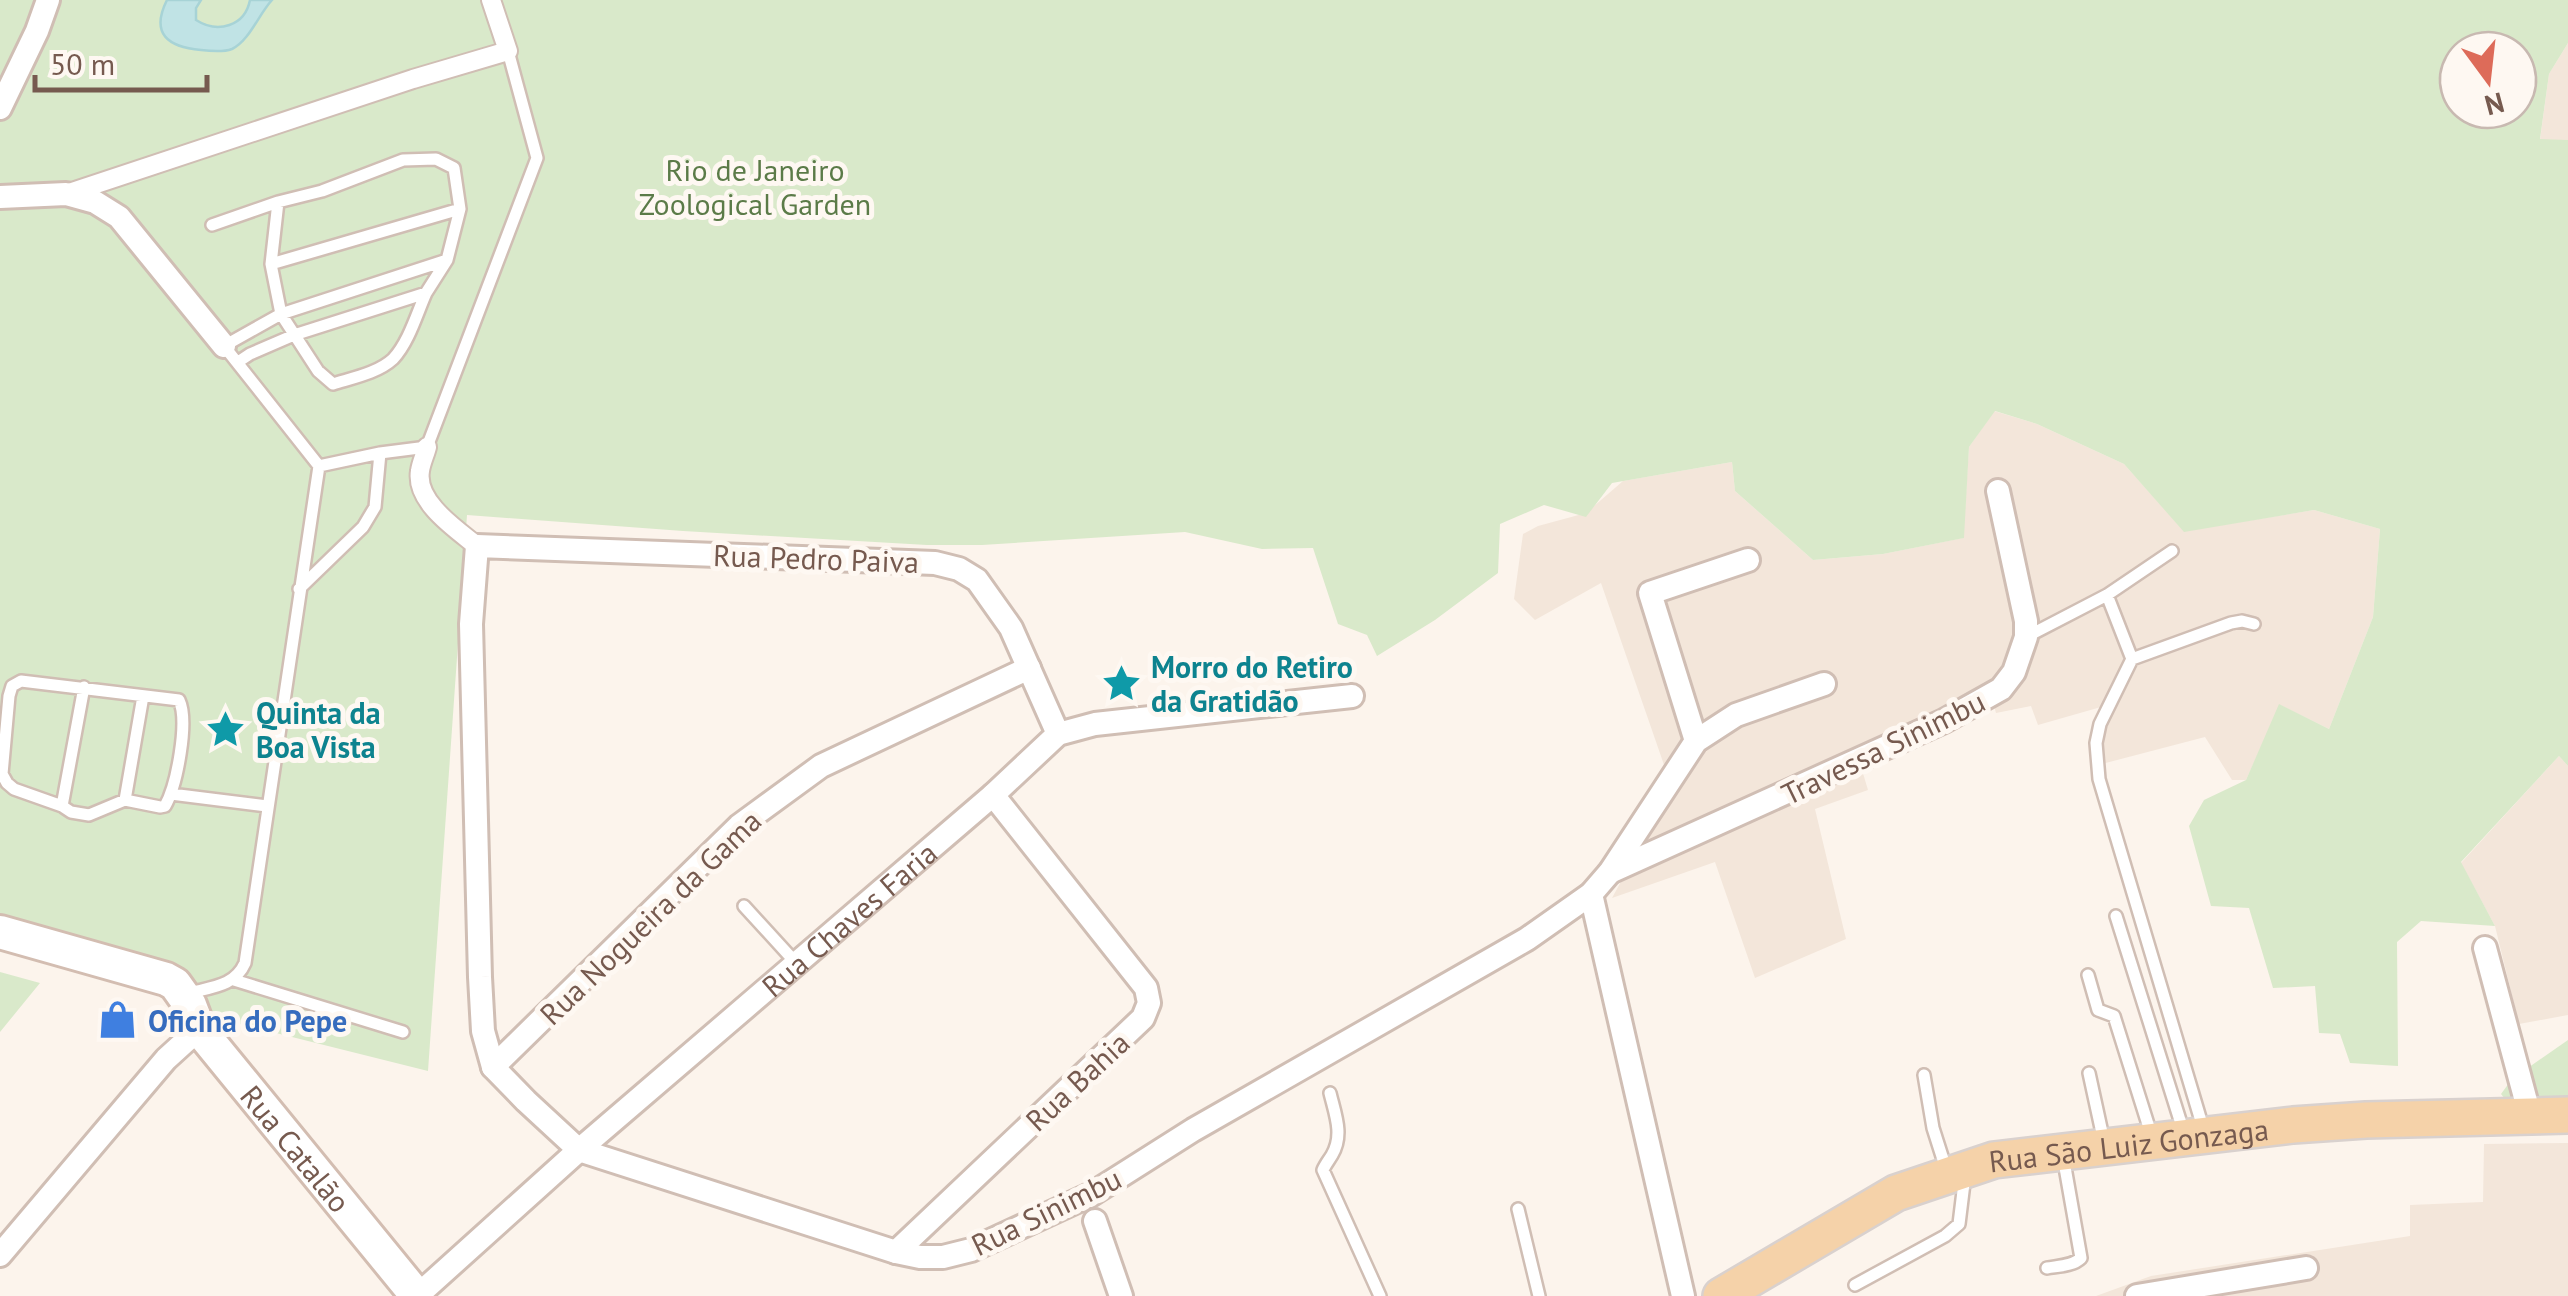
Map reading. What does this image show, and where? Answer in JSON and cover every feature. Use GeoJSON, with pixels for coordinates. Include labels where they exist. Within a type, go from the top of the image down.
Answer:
{"type":"FeatureCollection","features":[{"type":"Feature","properties":{"kind":"main road"},"geometry":{"type":"LineString","coordinates":[[0,932],[166,980],[184,995]]}},
{"type":"Feature","properties":{"kind":"main road","name":"Rua Catalão"},"geometry":{"type":"LineString","coordinates":[[184,995],[199,1029],[418,1296]]}},
{"type":"Feature","properties":{"kind":"main road","name":"Rua São Luiz Gonzaga"},"geometry":{"type":"LineString","coordinates":[[1721,1296],[1896,1193],[1994,1160],[2366,1120],[2568,1115]]}},
{"type":"Feature","properties":{"kind":"street"},"geometry":{"type":"LineString","coordinates":[[0,108],[48,0]]}},
{"type":"Feature","properties":{"kind":"street"},"geometry":{"type":"LineString","coordinates":[[0,197],[66,194],[508,51],[492,0]]}},
{"type":"Feature","properties":{"kind":"street"},"geometry":{"type":"LineString","coordinates":[[66,194],[95,202],[119,217],[231,354]]}},
{"type":"Feature","properties":{"kind":"street"},"geometry":{"type":"LineString","coordinates":[[427,447],[418,475],[426,495],[440,517],[477,546],[470,624],[480,977],[484,1031],[493,1067]]}},
{"type":"Feature","properties":{"kind":"street"},"geometry":{"type":"LineString","coordinates":[[1998,490],[2026,637]]}},
{"type":"Feature","properties":{"kind":"street","name":"Rua Pedro Paiva"},"geometry":{"type":"LineString","coordinates":[[477,546],[935,563],[959,569],[977,580],[1011,628],[1058,734]]}},
{"type":"Feature","properties":{"kind":"street"},"geometry":{"type":"LineString","coordinates":[[1696,740],[1650,593],[1748,560]]}},
{"type":"Feature","properties":{"kind":"street","name":"Travessa Sinimbu"},"geometry":{"type":"LineString","coordinates":[[1610,872],[1944,721],[2001,689],[2014,672],[2026,637]]}},
{"type":"Feature","properties":{"kind":"street","name":"Rua Nogueira da Gama"},"geometry":{"type":"LineString","coordinates":[[493,1067],[739,826],[821,766],[1028,668]]}},
{"type":"Feature","properties":{"kind":"street","name":"Rua Sinimbu"},"geometry":{"type":"LineString","coordinates":[[493,1067],[579,1150],[896,1252],[944,1257],[972,1250],[1092,1194],[1193,1130],[1527,938],[1591,894],[1610,872],[1696,740],[1736,715],[1824,684]]}},
{"type":"Feature","properties":{"kind":"street","name":"Rua Chaves Faria"},"geometry":{"type":"LineString","coordinates":[[418,1296],[579,1150],[1058,734],[1096,724],[1352,696]]}},
{"type":"Feature","properties":{"kind":"street","name":"Rua Bahia"},"geometry":{"type":"LineString","coordinates":[[896,1252],[1143,1018],[1149,1003],[1146,988],[993,794]]}},
{"type":"Feature","properties":{"kind":"street"},"geometry":{"type":"LineString","coordinates":[[1591,894],[1683,1296]]}},
{"type":"Feature","properties":{"kind":"street"},"geometry":{"type":"LineString","coordinates":[[2485,948],[2530,1116]]}},
{"type":"Feature","properties":{"kind":"street"},"geometry":{"type":"LineString","coordinates":[[0,1255],[166,1059],[199,1029]]}},
{"type":"Feature","properties":{"kind":"street"},"geometry":{"type":"LineString","coordinates":[[1096,1220],[1121,1296]]}},
{"type":"Feature","properties":{"kind":"street"},"geometry":{"type":"LineString","coordinates":[[2137,1296],[2306,1268]]}},
{"type":"Feature","properties":{"kind":"lane"},"geometry":{"type":"LineString","coordinates":[[318,466],[427,447],[537,158],[508,51]]}},
{"type":"Feature","properties":{"kind":"lane"},"geometry":{"type":"LineString","coordinates":[[212,225],[278,202],[322,191],[403,160],[436,159],[454,168],[460,209],[446,260],[392,360],[333,384],[318,371],[281,314],[271,264],[278,202]]}},
{"type":"Feature","properties":{"kind":"lane"},"geometry":{"type":"LineString","coordinates":[[271,264],[460,209]]}},
{"type":"Feature","properties":{"kind":"lane"},"geometry":{"type":"LineString","coordinates":[[231,354],[281,314],[446,260]]}},
{"type":"Feature","properties":{"kind":"lane"},"geometry":{"type":"LineString","coordinates":[[231,354],[250,354],[294,335],[426,293]]}},
{"type":"Feature","properties":{"kind":"lane"},"geometry":{"type":"LineString","coordinates":[[231,354],[318,466],[246,963],[234,980]]}},
{"type":"Feature","properties":{"kind":"lane"},"geometry":{"type":"LineString","coordinates":[[299,589],[363,527],[376,507],[380,454]]}},
{"type":"Feature","properties":{"kind":"lane"},"geometry":{"type":"LineString","coordinates":[[2026,637],[2107,595],[2172,551]]}},
{"type":"Feature","properties":{"kind":"lane"},"geometry":{"type":"LineString","coordinates":[[2107,595],[2132,659]]}},
{"type":"Feature","properties":{"kind":"lane"},"geometry":{"type":"LineString","coordinates":[[2181,1137],[2100,779],[2096,743],[2100,724],[2132,659],[2231,623],[2254,624]]}},
{"type":"Feature","properties":{"kind":"lane"},"geometry":{"type":"LineString","coordinates":[[21,681],[84,687],[179,700],[184,715],[179,751],[171,794],[164,806],[125,800],[89,815],[71,812],[7,783],[2,774],[12,686],[21,681]]}},
{"type":"Feature","properties":{"kind":"lane"},"geometry":{"type":"LineString","coordinates":[[62,806],[84,687]]}},
{"type":"Feature","properties":{"kind":"lane"},"geometry":{"type":"LineString","coordinates":[[125,800],[144,696]]}},
{"type":"Feature","properties":{"kind":"lane"},"geometry":{"type":"LineString","coordinates":[[171,794],[267,806]]}},
{"type":"Feature","properties":{"kind":"lane"},"geometry":{"type":"LineString","coordinates":[[744,906],[796,964]]}},
{"type":"Feature","properties":{"kind":"lane"},"geometry":{"type":"LineString","coordinates":[[2116,916],[2181,1137]]}},
{"type":"Feature","properties":{"kind":"lane"},"geometry":{"type":"LineString","coordinates":[[2088,975],[2098,1010],[2114,1016],[2181,1137]]}},
{"type":"Feature","properties":{"kind":"lane"},"geometry":{"type":"LineString","coordinates":[[184,995],[234,980],[403,1032]]}},
{"type":"Feature","properties":{"kind":"lane"},"geometry":{"type":"LineString","coordinates":[[2088,1073],[2105,1146]]}},
{"type":"Feature","properties":{"kind":"lane"},"geometry":{"type":"LineString","coordinates":[[1855,1285],[1945,1236],[1959,1224],[1957,1173],[1933,1128],[1924,1075]]}},
{"type":"Feature","properties":{"kind":"lane"},"geometry":{"type":"LineString","coordinates":[[1330,1093],[1340,1134],[1323,1170],[1380,1296]]}},
{"type":"Feature","properties":{"kind":"lane"},"geometry":{"type":"LineString","coordinates":[[2048,1268],[2081,1258],[2063,1152]]}},
{"type":"Feature","properties":{"kind":"lane"},"geometry":{"type":"LineString","coordinates":[[1518,1208],[1539,1296]]}},
{"type":"Feature","properties":{"kind":"shaded area"},"geometry":{"type":"Polygon","coordinates":[[[2568,43],[2568,140],[2540,140],[2549,74],[2568,43]]]}},
{"type":"Feature","properties":{"kind":"shaded area"},"geometry":{"type":"Polygon","coordinates":[[[1994,411],[2037,424],[2124,464],[2184,531],[2314,510],[2380,529],[2373,617],[2329,729],[2280,705],[2246,780],[2232,780],[2205,737],[2098,765],[2108,705],[2038,725],[2031,706],[1996,713],[1992,698],[1856,750],[1868,790],[1815,809],[1846,939],[1755,978],[1715,862],[1612,898],[1672,788],[1601,583],[1535,620],[1514,599],[1523,534],[1586,513],[1623,481],[1732,462],[1735,491],[1813,560],[1883,554],[1963,538],[1969,447],[1994,411]]]}},
{"type":"Feature","properties":{"kind":"shaded area"},"geometry":{"type":"Polygon","coordinates":[[[2559,756],[2568,766],[2568,1015],[2519,1024],[2495,926],[2461,863],[2559,756]]]}},
{"type":"Feature","properties":{"kind":"shaded area"},"geometry":{"type":"Polygon","coordinates":[[[2568,1143],[2568,1296],[2096,1296],[2151,1276],[2410,1236],[2410,1205],[2483,1202],[2484,1144],[2568,1143]]]}},
{"type":"Feature","properties":{"kind":"green space","name":"Rio de Janeiro Zoological Garden"},"geometry":{"type":"Polygon","coordinates":[[[0,0],[2568,0],[2568,43],[2549,74],[2540,139],[2568,140],[2568,766],[2559,756],[2461,862],[2495,926],[2421,921],[2397,942],[2398,1066],[2350,1063],[2340,1034],[2319,1033],[2315,986],[2273,988],[2249,908],[2211,906],[2189,826],[2204,800],[2246,780],[2279,704],[2329,729],[2373,617],[2380,529],[2314,510],[2184,532],[2124,464],[2037,424],[1995,411],[1969,447],[1964,538],[1883,554],[1813,560],[1735,491],[1732,462],[1612,483],[1586,517],[1544,505],[1500,524],[1498,573],[1435,620],[1377,656],[1367,635],[1338,624],[1313,548],[1262,549],[1185,532],[927,545],[467,515],[428,1071],[208,1016],[184,981],[0,927],[0,0]]]}},
{"type":"Feature","properties":{"kind":"green space"},"geometry":{"type":"Polygon","coordinates":[[[0,972],[40,983],[0,1032],[0,972]]]}},
{"type":"Feature","properties":{"kind":"green space"},"geometry":{"type":"Polygon","coordinates":[[[2568,1040],[2568,1113],[2515,1111],[2501,1094],[2512,1079],[2568,1040]]]}},
{"type":"Feature","properties":{"kind":"water"},"geometry":{"type":"Polygon","coordinates":[[[167,0],[201,0],[196,20],[221,27],[243,16],[250,0],[272,0],[238,45],[216,51],[179,46],[165,37],[160,22],[167,0]]]}},
{"type":"Feature","properties":{"kind":"place","name":"Morro do Retiro da Gratidão"},"geometry":{"type":"Point","coordinates":[1121,683]}},
{"type":"Feature","properties":{"kind":"place","name":"Quinta da Boa Vista"},"geometry":{"type":"Point","coordinates":[226,729]}},
{"type":"Feature","properties":{"kind":"place","name":"Oficina do Pepe"},"geometry":{"type":"Point","coordinates":[118,1020]}}]}
